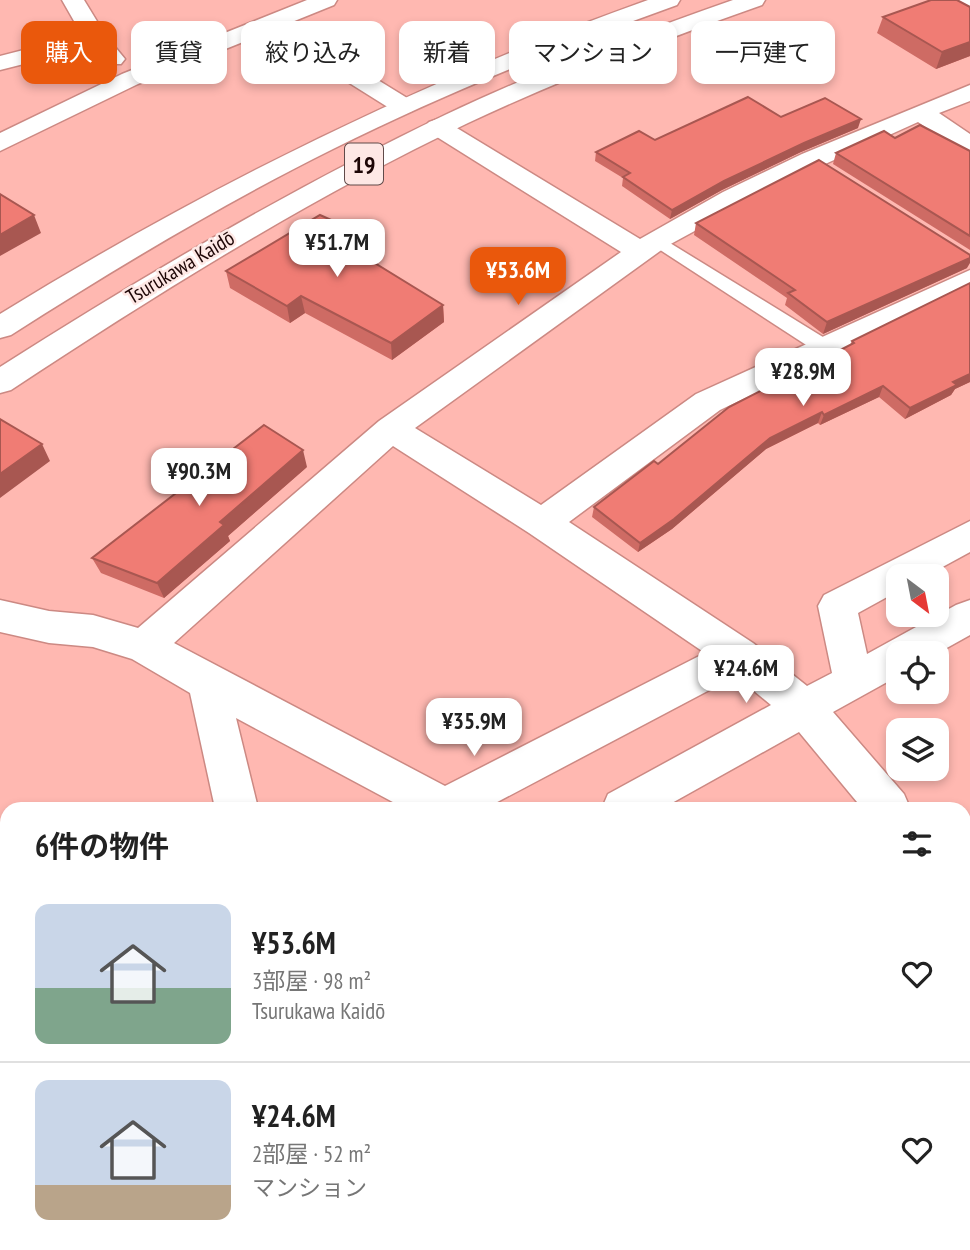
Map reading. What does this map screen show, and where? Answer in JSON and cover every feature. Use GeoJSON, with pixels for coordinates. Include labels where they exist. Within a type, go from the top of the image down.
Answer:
{"type":"FeatureCollection","features":[{"type":"Feature","properties":{"kind":"street"},"geometry":{"type":"LineString","coordinates":[[73,0],[85,21]]}},
{"type":"Feature","properties":{"kind":"street"},"geometry":{"type":"LineString","coordinates":[[271,21],[326,0]]}},
{"type":"Feature","properties":{"kind":"street","name":"Tsurukawa Kaidō"},"geometry":{"type":"LineString","coordinates":[[0,328],[97,267],[225,194],[403,106],[601,24],[669,0]]}},
{"type":"Feature","properties":{"kind":"street","name":"Tsurukawa Kaidō"},"geometry":{"type":"LineString","coordinates":[[0,382],[136,292],[335,179],[438,127],[584,62],[754,0]]}},
{"type":"Feature","properties":{"kind":"street"},"geometry":{"type":"LineString","coordinates":[[958,0],[970,6]]}},
{"type":"Feature","properties":{"kind":"street"},"geometry":{"type":"LineString","coordinates":[[0,143],[130,79],[241,33]]}},
{"type":"Feature","properties":{"kind":"street"},"geometry":{"type":"LineString","coordinates":[[0,63],[21,58]]}},
{"type":"Feature","properties":{"kind":"street"},"geometry":{"type":"LineString","coordinates":[[117,64],[130,79]]}},
{"type":"Feature","properties":{"kind":"street"},"geometry":{"type":"LineString","coordinates":[[368,84],[403,106]]}},
{"type":"Feature","properties":{"kind":"street"},"geometry":{"type":"LineString","coordinates":[[144,646],[391,429],[649,245],[701,213],[823,166],[920,112],[970,92]]}},
{"type":"Feature","properties":{"kind":"street"},"geometry":{"type":"LineString","coordinates":[[920,112],[970,146]]}},
{"type":"Feature","properties":{"kind":"street"},"geometry":{"type":"LineString","coordinates":[[438,127],[649,245]]}},
{"type":"Feature","properties":{"kind":"street"},"geometry":{"type":"LineString","coordinates":[[542,523],[708,402],[970,279]]}},
{"type":"Feature","properties":{"kind":"street"},"geometry":{"type":"LineString","coordinates":[[391,429],[542,523],[740,655],[804,708],[883,802]]}},
{"type":"Feature","properties":{"kind":"street"},"geometry":{"type":"LineString","coordinates":[[853,680],[836,606],[970,536]]}},
{"type":"Feature","properties":{"kind":"street"},"geometry":{"type":"LineString","coordinates":[[0,616],[49,627],[93,631],[144,646],[208,683],[434,802]]}},
{"type":"Feature","properties":{"kind":"street"},"geometry":{"type":"LineString","coordinates":[[925,641],[970,616]]}},
{"type":"Feature","properties":{"kind":"street"},"geometry":{"type":"LineString","coordinates":[[0,631],[49,627]]}},
{"type":"Feature","properties":{"kind":"street"},"geometry":{"type":"LineString","coordinates":[[457,802],[740,655]]}},
{"type":"Feature","properties":{"kind":"street"},"geometry":{"type":"LineString","coordinates":[[634,802],[886,662]]}},
{"type":"Feature","properties":{"kind":"street"},"geometry":{"type":"LineString","coordinates":[[208,683],[235,802]]}},
{"type":"Feature","properties":{"kind":"lane"},"geometry":{"type":"LineString","coordinates":[[649,245],[824,347]]}},
{"type":"Feature","properties":{"kind":"building"},"geometry":{"type":"Polygon","coordinates":[[[931,0],[957,0],[970,7],[970,42],[942,52],[883,17],[931,0]]]}},
{"type":"Feature","properties":{"kind":"building"},"geometry":{"type":"Polygon","coordinates":[[[748,97],[781,117],[825,98],[861,119],[724,181],[672,210],[623,177],[630,173],[596,152],[639,131],[655,140],[748,97]]]}},
{"type":"Feature","properties":{"kind":"building"},"geometry":{"type":"Polygon","coordinates":[[[920,125],[970,151],[970,236],[836,153],[884,131],[895,138],[920,125]]]}},
{"type":"Feature","properties":{"kind":"building"},"geometry":{"type":"Polygon","coordinates":[[[819,160],[970,255],[970,258],[827,322],[788,293],[795,290],[696,223],[819,160]]]}},
{"type":"Feature","properties":{"kind":"building"},"geometry":{"type":"Polygon","coordinates":[[[0,194],[34,215],[0,235],[0,194]]]}},
{"type":"Feature","properties":{"kind":"building"},"geometry":{"type":"Polygon","coordinates":[[[320,215],[378,241],[360,254],[443,305],[391,343],[301,296],[287,306],[226,271],[320,215]]]}},
{"type":"Feature","properties":{"kind":"building"},"geometry":{"type":"Polygon","coordinates":[[[970,283],[970,374],[953,382],[957,385],[910,408],[883,386],[824,415],[822,412],[770,438],[674,519],[640,543],[594,507],[654,461],[658,464],[729,407],[854,343],[852,341],[970,283]]]}},
{"type":"Feature","properties":{"kind":"building"},"geometry":{"type":"Polygon","coordinates":[[[0,419],[42,444],[0,474],[0,419]]]}},
{"type":"Feature","properties":{"kind":"building"},"geometry":{"type":"Polygon","coordinates":[[[264,425],[303,450],[220,522],[224,525],[157,583],[92,558],[264,425]]]}}]}
